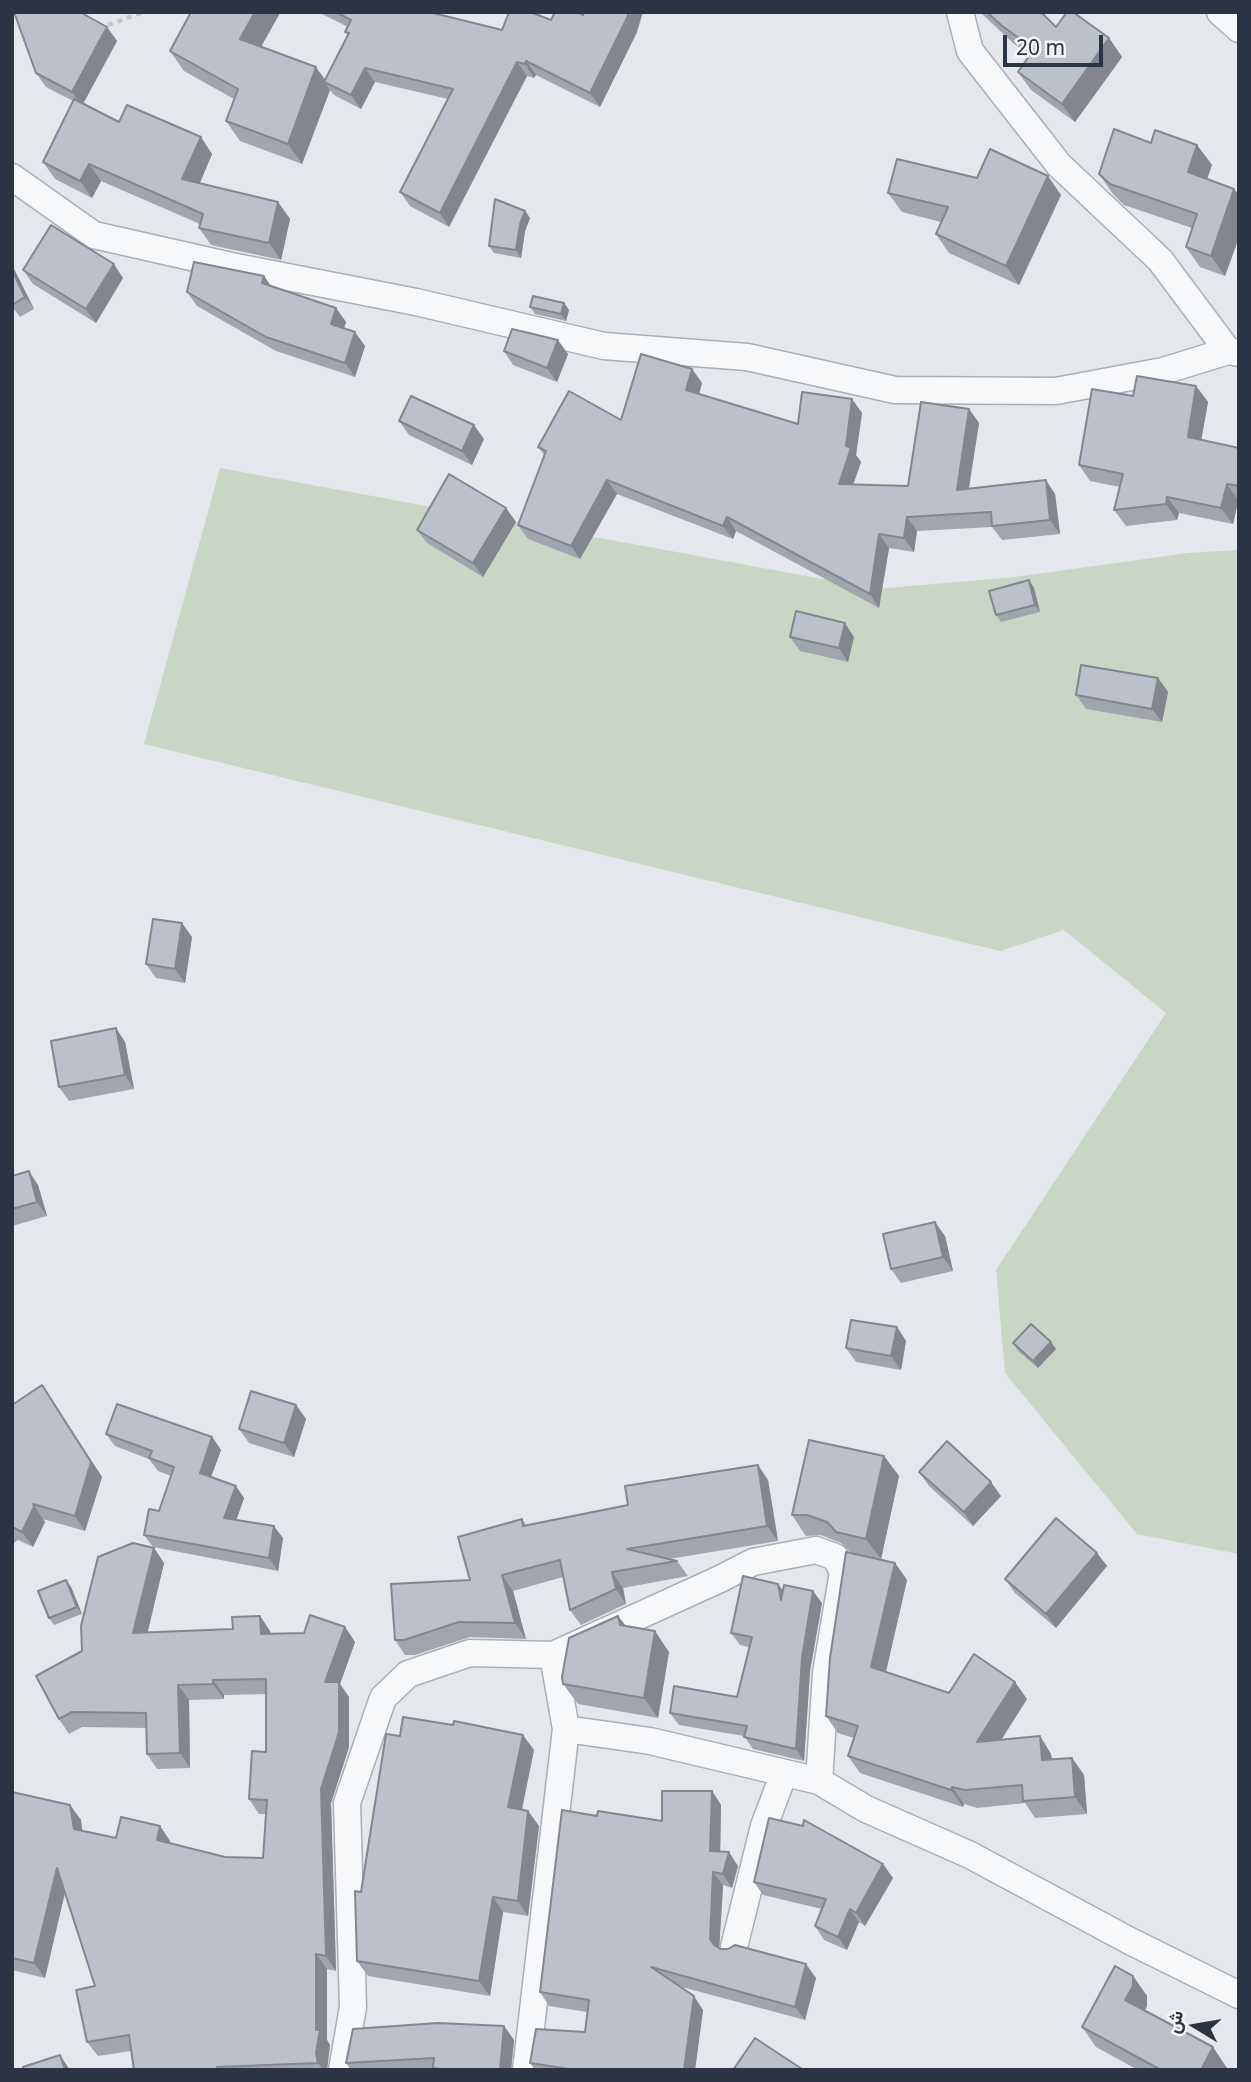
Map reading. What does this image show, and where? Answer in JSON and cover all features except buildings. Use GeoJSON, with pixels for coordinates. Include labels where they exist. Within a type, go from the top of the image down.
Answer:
{"type":"FeatureCollection","features":[{"type":"Feature","properties":{"kind":"street"},"geometry":{"type":"LineString","coordinates":[[12,177],[94,235],[416,302],[604,346],[747,357],[895,390],[1056,391],[1163,371],[1233,352],[1160,261],[1059,165],[970,51],[960,12]]}},
{"type":"Feature","properties":{"kind":"street"},"geometry":{"type":"LineString","coordinates":[[1220,12],[1239,29]]}},
{"type":"Feature","properties":{"kind":"street"},"geometry":{"type":"LineString","coordinates":[[342,2070],[353,2007],[347,1803],[383,1699],[408,1674],[470,1653],[553,1655],[753,1562],[816,1550],[835,1557],[843,1572],[826,1673],[818,1781]]}},
{"type":"Feature","properties":{"kind":"street"},"geometry":{"type":"LineString","coordinates":[[526,2070],[566,1729],[553,1655]]}},
{"type":"Feature","properties":{"kind":"street"},"geometry":{"type":"LineString","coordinates":[[566,1729],[650,1741],[818,1781],[866,1810],[970,1855],[1130,1941],[1239,1995]]}},
{"type":"Feature","properties":{"kind":"street"},"geometry":{"type":"LineString","coordinates":[[734,1947],[764,1826],[784,1773]]}},
{"type":"Feature","properties":{"kind":"path"},"geometry":{"type":"LineString","coordinates":[[108,24],[143,12]]}},
{"type":"Feature","properties":{"kind":"green space"},"geometry":{"type":"Polygon","coordinates":[[[220,468],[877,589],[1015,577],[1188,553],[1239,550],[1239,1554],[1137,1534],[1005,1373],[996,1270],[1166,1013],[1064,930],[1000,951],[144,744],[220,468]]]}}]}
